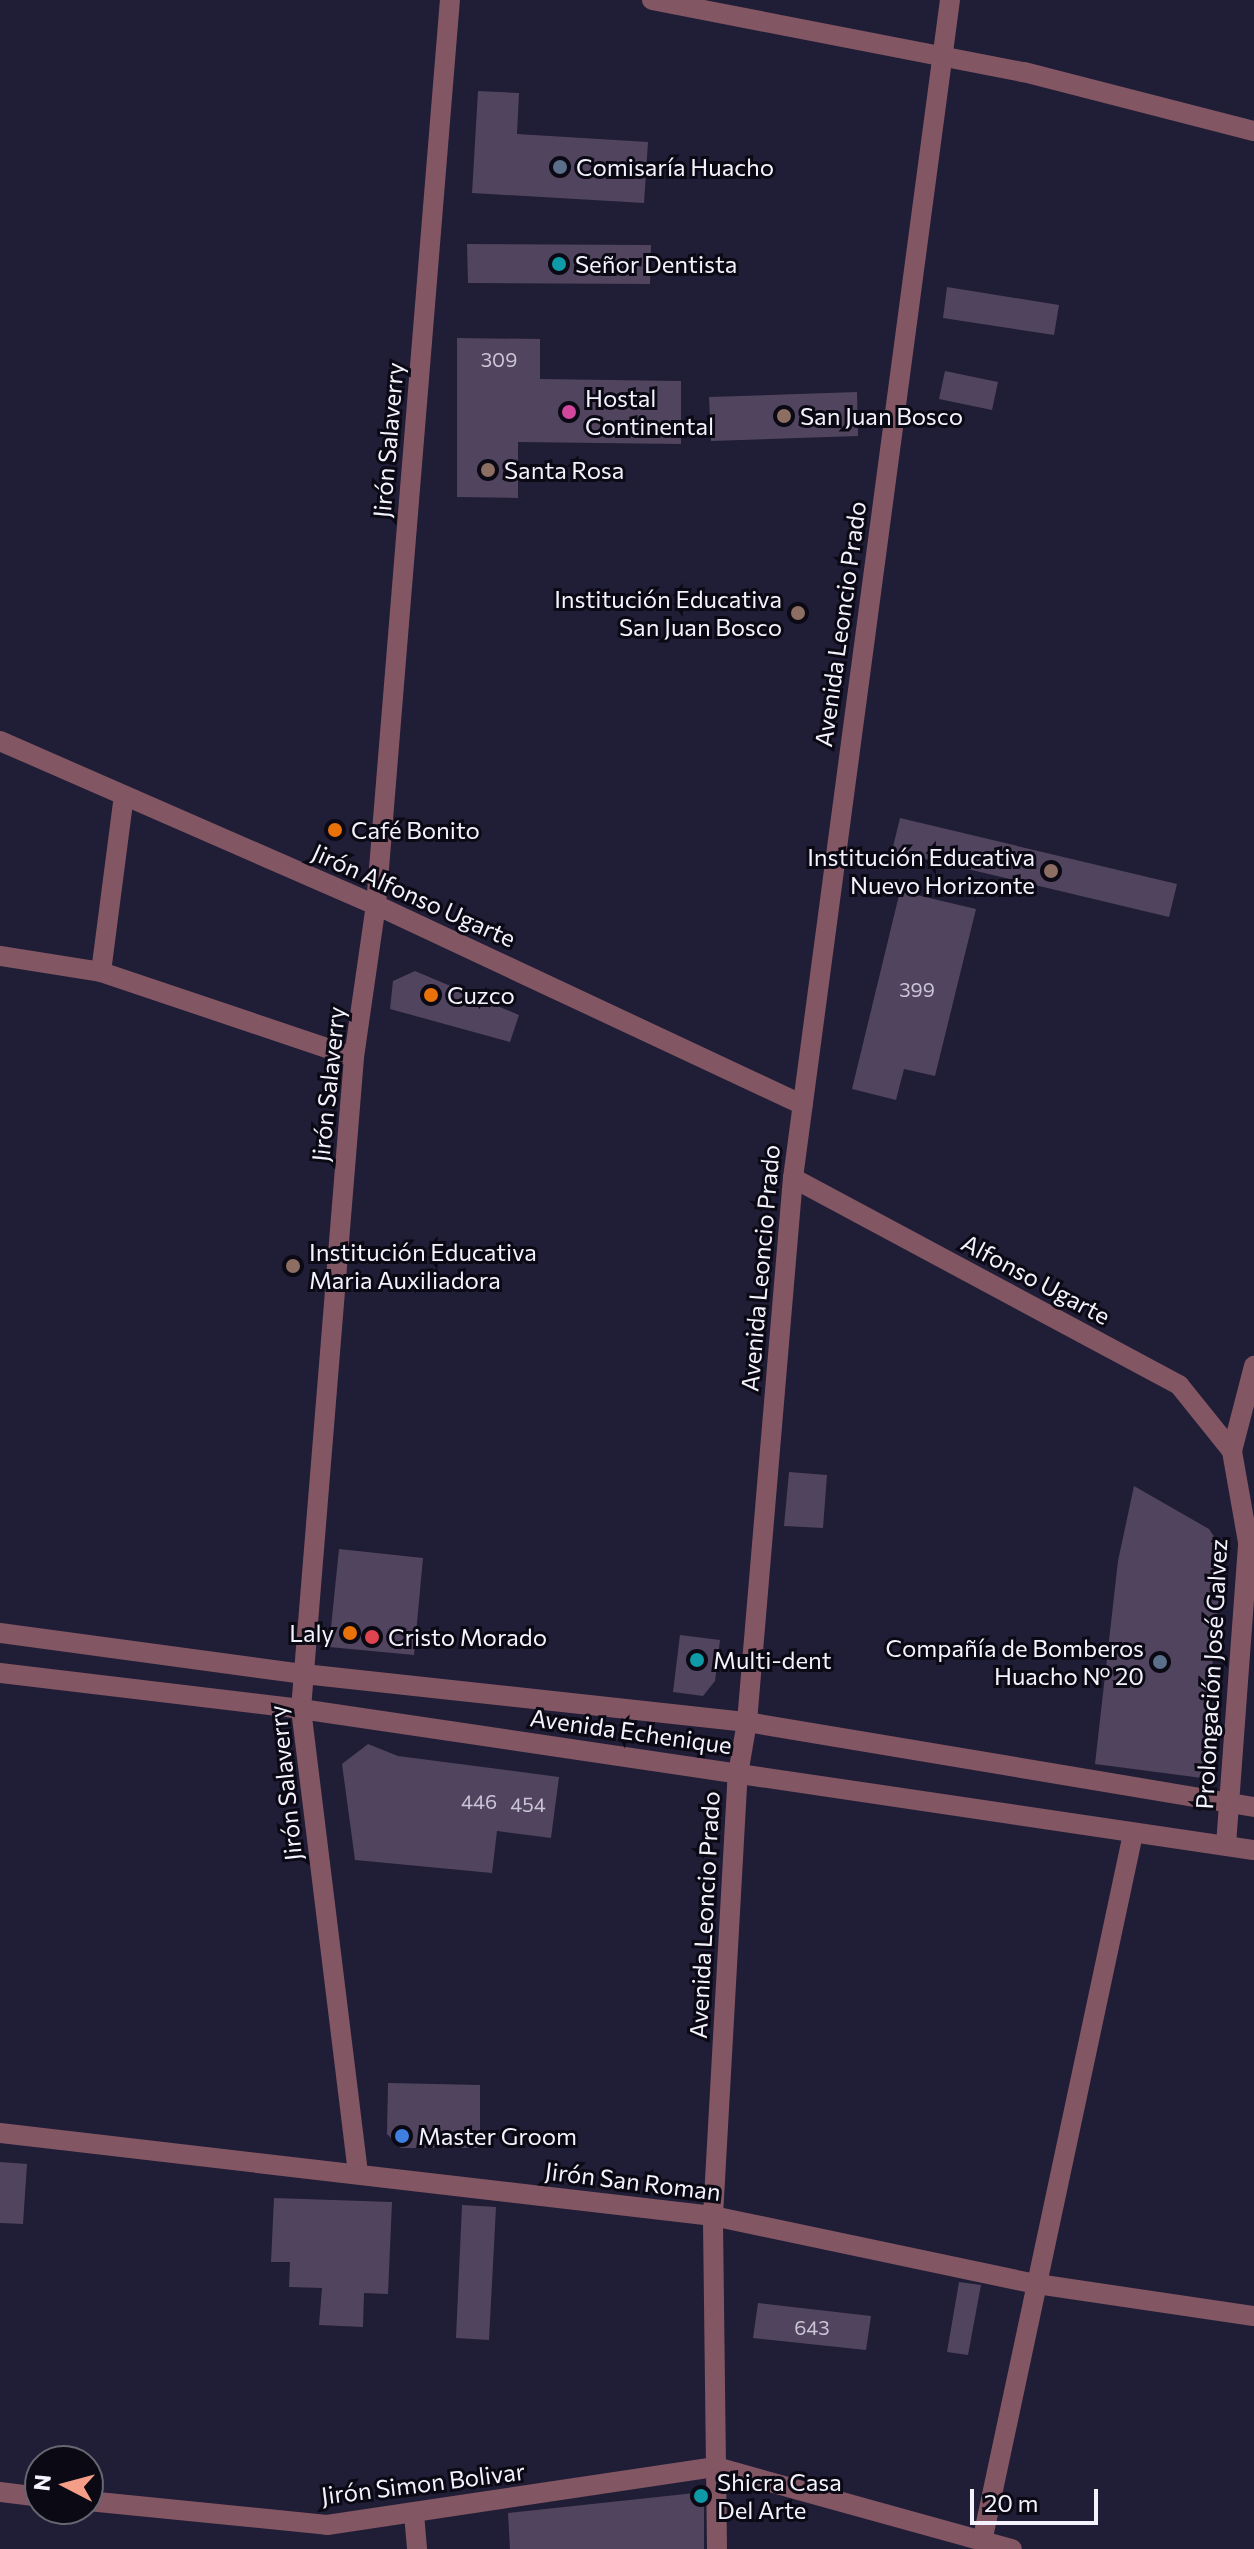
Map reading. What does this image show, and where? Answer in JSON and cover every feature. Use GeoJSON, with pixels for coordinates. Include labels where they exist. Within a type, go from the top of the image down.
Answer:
{"type":"FeatureCollection","features":[{"type":"Feature","properties":{"kind":"street","name":"Jirón Salaverry"},"geometry":{"type":"LineString","coordinates":[[358,2173],[301,1709],[354,1057],[376,905],[450,0]]}},
{"type":"Feature","properties":{"kind":"street"},"geometry":{"type":"LineString","coordinates":[[652,0],[943,54],[1254,131]]}},
{"type":"Feature","properties":{"kind":"street","name":"Avenida Leoncio Prado"},"geometry":{"type":"LineString","coordinates":[[717,2549],[713,2216],[738,1774],[747,1722],[793,1178],[950,0]]}},
{"type":"Feature","properties":{"kind":"street","name":"Jirón Alfonso Ugarte"},"geometry":{"type":"LineString","coordinates":[[0,741],[376,905],[802,1105]]}},
{"type":"Feature","properties":{"kind":"street"},"geometry":{"type":"LineString","coordinates":[[101,972],[124,795]]}},
{"type":"Feature","properties":{"kind":"street"},"geometry":{"type":"LineString","coordinates":[[0,956],[101,972],[354,1057]]}},
{"type":"Feature","properties":{"kind":"street","name":"Alfonso Ugarte"},"geometry":{"type":"LineString","coordinates":[[793,1178],[1179,1385],[1232,1451]]}},
{"type":"Feature","properties":{"kind":"street","name":"Prolongación José Galvez"},"geometry":{"type":"LineString","coordinates":[[1226,1845],[1248,1542],[1232,1451],[1254,1366]]}},
{"type":"Feature","properties":{"kind":"street","name":"Avenida Echenique"},"geometry":{"type":"LineString","coordinates":[[0,1633],[304,1674],[747,1722],[1254,1807]]}},
{"type":"Feature","properties":{"kind":"street","name":"Avenida Echenique"},"geometry":{"type":"LineString","coordinates":[[0,1673],[301,1709],[1254,1850]]}},
{"type":"Feature","properties":{"kind":"street"},"geometry":{"type":"LineString","coordinates":[[983,2537],[1133,1834]]}},
{"type":"Feature","properties":{"kind":"street","name":"Jirón San Roman"},"geometry":{"type":"LineString","coordinates":[[0,2133],[713,2216],[1037,2284],[1254,2316]]}},
{"type":"Feature","properties":{"kind":"street"},"geometry":{"type":"LineString","coordinates":[[716,2467],[983,2537],[1005,2548]]}},
{"type":"Feature","properties":{"kind":"street","name":"Jirón Simon Bolivar"},"geometry":{"type":"LineString","coordinates":[[104,2503],[327,2525],[716,2467]]}},
{"type":"Feature","properties":{"kind":"street"},"geometry":{"type":"LineString","coordinates":[[0,2492],[24,2495]]}},
{"type":"Feature","properties":{"kind":"street"},"geometry":{"type":"LineString","coordinates":[[414,2514],[417,2549]]}},
{"type":"Feature","properties":{"kind":"building","name":"Comisaría Huacho"},"geometry":{"type":"Polygon","coordinates":[[[478,91],[519,93],[517,134],[648,142],[644,203],[472,193],[478,91]]]}},
{"type":"Feature","properties":{"kind":"building","name":"Señor Dentista"},"geometry":{"type":"Polygon","coordinates":[[[467,244],[651,245],[650,284],[468,283],[467,244]]]}},
{"type":"Feature","properties":{"kind":"building"},"geometry":{"type":"Polygon","coordinates":[[[947,287],[1059,305],[1054,335],[943,318],[947,287]]]}},
{"type":"Feature","properties":{"kind":"building","name":"Hostal Continental"},"geometry":{"type":"Polygon","coordinates":[[[457,338],[540,339],[540,379],[681,381],[681,444],[518,442],[518,498],[457,497],[457,338]]]}},
{"type":"Feature","properties":{"kind":"building"},"geometry":{"type":"Polygon","coordinates":[[[945,371],[998,382],[992,410],[939,399],[945,371]]]}},
{"type":"Feature","properties":{"kind":"building","name":"San Juan Bosco"},"geometry":{"type":"Polygon","coordinates":[[[857,392],[858,436],[711,441],[709,397],[857,392]]]}},
{"type":"Feature","properties":{"kind":"building","name":"Institución Educativa Nuevo Horizonte"},"geometry":{"type":"Polygon","coordinates":[[[900,818],[1177,884],[1169,917],[892,851],[900,818]]]}},
{"type":"Feature","properties":{"kind":"building"},"geometry":{"type":"Polygon","coordinates":[[[900,891],[976,909],[935,1076],[904,1069],[896,1100],[852,1089],[900,891]]]}},
{"type":"Feature","properties":{"kind":"building","name":"Cuzco"},"geometry":{"type":"Polygon","coordinates":[[[415,971],[519,1015],[510,1042],[390,1009],[393,981],[415,971]]]}},
{"type":"Feature","properties":{"kind":"building"},"geometry":{"type":"Polygon","coordinates":[[[789,1472],[827,1475],[823,1528],[784,1526],[789,1472]]]}},
{"type":"Feature","properties":{"kind":"building","name":"Compañía de Bomberos Huacho Nº 20"},"geometry":{"type":"Polygon","coordinates":[[[1134,1486],[1209,1529],[1223,1550],[1202,1778],[1095,1764],[1118,1561],[1134,1486]]]}},
{"type":"Feature","properties":{"kind":"building"},"geometry":{"type":"Polygon","coordinates":[[[339,1549],[423,1558],[414,1655],[329,1647],[339,1549]]]}},
{"type":"Feature","properties":{"kind":"building","name":"Multi-dent"},"geometry":{"type":"Polygon","coordinates":[[[680,1635],[720,1640],[715,1681],[703,1696],[673,1692],[680,1635]]]}},
{"type":"Feature","properties":{"kind":"building"},"geometry":{"type":"Polygon","coordinates":[[[368,1744],[398,1756],[559,1777],[551,1838],[497,1831],[492,1873],[355,1860],[342,1764],[368,1744]]]}},
{"type":"Feature","properties":{"kind":"building"},"geometry":{"type":"Polygon","coordinates":[[[388,2083],[480,2085],[480,2148],[401,2148],[387,2134],[388,2083]]]}},
{"type":"Feature","properties":{"kind":"building"},"geometry":{"type":"Polygon","coordinates":[[[0,2162],[27,2164],[23,2224],[0,2223],[0,2162]]]}},
{"type":"Feature","properties":{"kind":"building"},"geometry":{"type":"Polygon","coordinates":[[[274,2198],[392,2202],[388,2294],[364,2293],[363,2327],[319,2325],[322,2288],[289,2287],[290,2262],[271,2262],[274,2198]]]}},
{"type":"Feature","properties":{"kind":"building"},"geometry":{"type":"Polygon","coordinates":[[[462,2205],[496,2207],[489,2340],[456,2338],[462,2205]]]}},
{"type":"Feature","properties":{"kind":"building"},"geometry":{"type":"Polygon","coordinates":[[[959,2282],[981,2285],[968,2355],[947,2352],[959,2282]]]}},
{"type":"Feature","properties":{"kind":"building"},"geometry":{"type":"Polygon","coordinates":[[[758,2303],[871,2316],[866,2350],[753,2338],[758,2303]]]}},
{"type":"Feature","properties":{"kind":"building"},"geometry":{"type":"Polygon","coordinates":[[[704,2492],[704,2549],[510,2549],[508,2513],[704,2492]]]}},
{"type":"Feature","properties":{"kind":"place","name":"Comisaría Huacho"},"geometry":{"type":"Point","coordinates":[560,167]}},
{"type":"Feature","properties":{"kind":"place","name":"Señor Dentista"},"geometry":{"type":"Point","coordinates":[559,264]}},
{"type":"Feature","properties":{"kind":"place","name":"Hostal Continental"},"geometry":{"type":"Point","coordinates":[569,412]}},
{"type":"Feature","properties":{"kind":"place","name":"San Juan Bosco"},"geometry":{"type":"Point","coordinates":[784,416]}},
{"type":"Feature","properties":{"kind":"place","name":"Santa Rosa"},"geometry":{"type":"Point","coordinates":[488,470]}},
{"type":"Feature","properties":{"kind":"place","name":"Institución Educativa San Juan Bosco"},"geometry":{"type":"Point","coordinates":[798,613]}},
{"type":"Feature","properties":{"kind":"place","name":"Café Bonito"},"geometry":{"type":"Point","coordinates":[335,830]}},
{"type":"Feature","properties":{"kind":"place","name":"Institución Educativa Nuevo Horizonte"},"geometry":{"type":"Point","coordinates":[1051,871]}},
{"type":"Feature","properties":{"kind":"place","name":"Cuzco"},"geometry":{"type":"Point","coordinates":[431,995]}},
{"type":"Feature","properties":{"kind":"place","name":"Institución Educativa Maria Auxiliadora"},"geometry":{"type":"Point","coordinates":[293,1266]}},
{"type":"Feature","properties":{"kind":"place","name":"Laly"},"geometry":{"type":"Point","coordinates":[350,1633]}},
{"type":"Feature","properties":{"kind":"place","name":"Cristo Morado"},"geometry":{"type":"Point","coordinates":[372,1637]}},
{"type":"Feature","properties":{"kind":"place","name":"Multi-dent"},"geometry":{"type":"Point","coordinates":[697,1660]}},
{"type":"Feature","properties":{"kind":"place","name":"Compañía de Bomberos Huacho Nº 20"},"geometry":{"type":"Point","coordinates":[1160,1662]}},
{"type":"Feature","properties":{"kind":"place","name":"Master Groom"},"geometry":{"type":"Point","coordinates":[402,2136]}},
{"type":"Feature","properties":{"kind":"place","name":"Shicra Casa Del Arte"},"geometry":{"type":"Point","coordinates":[701,2496]}}]}
